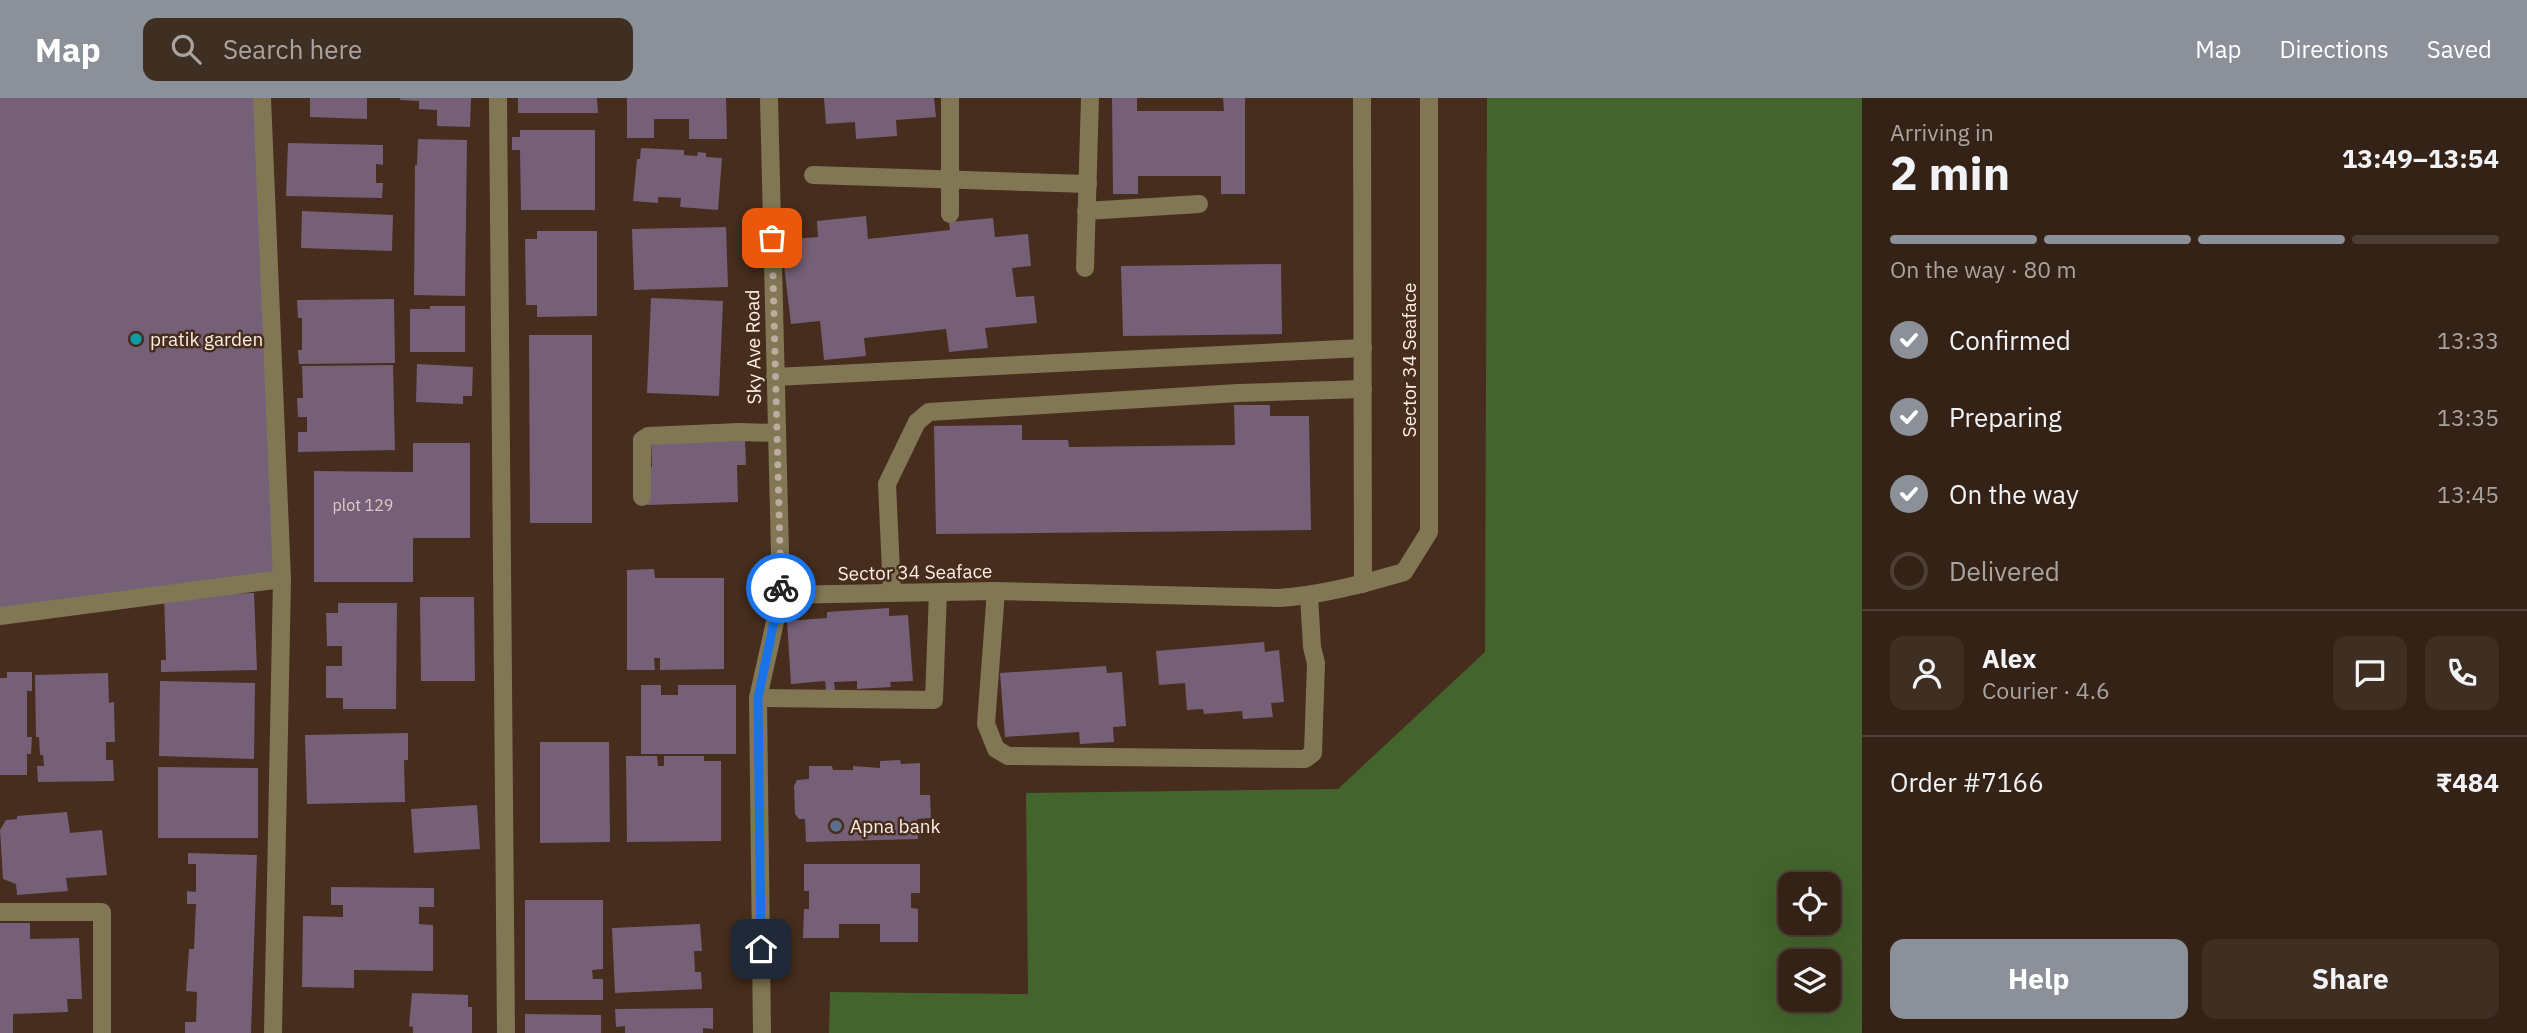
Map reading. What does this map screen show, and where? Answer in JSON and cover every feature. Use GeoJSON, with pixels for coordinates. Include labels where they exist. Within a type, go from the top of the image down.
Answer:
{"type":"FeatureCollection","features":[{"type":"Feature","properties":{"kind":"street"},"geometry":{"type":"LineString","coordinates":[[262,98],[282,579],[273,1033]]}},
{"type":"Feature","properties":{"kind":"street"},"geometry":{"type":"LineString","coordinates":[[498,98],[506,1033]]}},
{"type":"Feature","properties":{"kind":"street","name":"Sky Ave Road"},"geometry":{"type":"LineString","coordinates":[[769,98],[781,595]]}},
{"type":"Feature","properties":{"kind":"street"},"geometry":{"type":"LineString","coordinates":[[950,98],[950,214]]}},
{"type":"Feature","properties":{"kind":"street"},"geometry":{"type":"LineString","coordinates":[[1084,268],[1090,98]]}},
{"type":"Feature","properties":{"kind":"street"},"geometry":{"type":"LineString","coordinates":[[1362,98],[1363,584]]}},
{"type":"Feature","properties":{"kind":"street","name":"Sector 34 Seaface"},"geometry":{"type":"LineString","coordinates":[[781,595],[996,591],[1279,598],[1309,596],[1404,572],[1429,532],[1429,98]]}},
{"type":"Feature","properties":{"kind":"street"},"geometry":{"type":"LineString","coordinates":[[813,176],[1087,184]]}},
{"type":"Feature","properties":{"kind":"street"},"geometry":{"type":"LineString","coordinates":[[1086,211],[1199,204]]}},
{"type":"Feature","properties":{"kind":"street"},"geometry":{"type":"LineString","coordinates":[[775,377],[1363,348]]}},
{"type":"Feature","properties":{"kind":"street"},"geometry":{"type":"LineString","coordinates":[[892,593],[887,484],[917,422],[929,412],[1224,394],[1363,389]]}},
{"type":"Feature","properties":{"kind":"street"},"geometry":{"type":"LineString","coordinates":[[642,497],[642,440],[648,436],[776,433]]}},
{"type":"Feature","properties":{"kind":"street"},"geometry":{"type":"LineString","coordinates":[[0,616],[282,579]]}},
{"type":"Feature","properties":{"kind":"street"},"geometry":{"type":"LineString","coordinates":[[996,591],[986,724],[996,749],[1007,756],[1305,759],[1313,753],[1316,663],[1312,647],[1309,596]]}},
{"type":"Feature","properties":{"kind":"street"},"geometry":{"type":"LineString","coordinates":[[758,698],[934,700],[939,592]]}},
{"type":"Feature","properties":{"kind":"street"},"geometry":{"type":"LineString","coordinates":[[762,1033],[758,698],[781,595]]}},
{"type":"Feature","properties":{"kind":"street"},"geometry":{"type":"LineString","coordinates":[[0,912],[102,912],[102,1033]]}},
{"type":"Feature","properties":{"kind":"green space"},"geometry":{"type":"Polygon","coordinates":[[[1487,98],[1862,98],[1862,1033],[829,1033],[830,992],[1028,994],[1026,793],[1338,789],[1485,652],[1487,98]]]}},
{"type":"Feature","properties":{"kind":"building","name":"pratik garden"},"geometry":{"type":"Polygon","coordinates":[[[0,98],[262,98],[282,579],[0,609],[0,98]]]}},
{"type":"Feature","properties":{"kind":"building"},"geometry":{"type":"Polygon","coordinates":[[[310,98],[367,98],[367,119],[310,117],[310,98]]]}},
{"type":"Feature","properties":{"kind":"building"},"geometry":{"type":"Polygon","coordinates":[[[400,98],[471,98],[470,127],[437,126],[437,110],[419,109],[419,101],[400,98]]]}},
{"type":"Feature","properties":{"kind":"building"},"geometry":{"type":"Polygon","coordinates":[[[518,98],[597,98],[598,113],[518,113],[518,98]]]}},
{"type":"Feature","properties":{"kind":"building"},"geometry":{"type":"Polygon","coordinates":[[[627,98],[726,98],[727,139],[689,139],[689,119],[654,119],[654,138],[627,138],[627,98]]]}},
{"type":"Feature","properties":{"kind":"building"},"geometry":{"type":"Polygon","coordinates":[[[824,98],[934,98],[936,117],[896,120],[897,136],[856,139],[855,122],[826,124],[824,98]]]}},
{"type":"Feature","properties":{"kind":"building"},"geometry":{"type":"Polygon","coordinates":[[[1112,98],[1137,98],[1137,111],[1224,111],[1223,98],[1245,98],[1245,194],[1221,194],[1221,176],[1138,176],[1138,194],[1113,194],[1112,98]]]}},
{"type":"Feature","properties":{"kind":"building"},"geometry":{"type":"Polygon","coordinates":[[[520,130],[595,130],[595,210],[521,210],[520,150],[512,150],[512,137],[520,137],[520,130]]]}},
{"type":"Feature","properties":{"kind":"building"},"geometry":{"type":"Polygon","coordinates":[[[418,139],[467,140],[465,296],[414,295],[415,165],[418,139]]]}},
{"type":"Feature","properties":{"kind":"building"},"geometry":{"type":"Polygon","coordinates":[[[288,143],[383,145],[383,165],[376,164],[376,183],[383,183],[382,198],[286,196],[288,143]]]}},
{"type":"Feature","properties":{"kind":"building"},"geometry":{"type":"Polygon","coordinates":[[[641,148],[684,150],[684,155],[697,156],[698,152],[706,153],[706,157],[722,158],[718,210],[680,207],[681,198],[658,197],[658,203],[633,201],[637,159],[640,159],[641,148]]]}},
{"type":"Feature","properties":{"kind":"building"},"geometry":{"type":"Polygon","coordinates":[[[302,211],[393,215],[392,251],[301,248],[302,211]]]}},
{"type":"Feature","properties":{"kind":"building"},"geometry":{"type":"Polygon","coordinates":[[[866,216],[868,239],[950,230],[949,222],[993,218],[995,237],[1028,234],[1031,266],[1012,268],[1016,297],[1034,296],[1037,323],[985,328],[988,348],[949,352],[946,329],[864,338],[866,356],[824,360],[820,321],[791,324],[781,240],[818,237],[817,221],[866,216]]]}},
{"type":"Feature","properties":{"kind":"building"},"geometry":{"type":"Polygon","coordinates":[[[726,227],[728,287],[634,290],[632,229],[726,227]]]}},
{"type":"Feature","properties":{"kind":"building"},"geometry":{"type":"Polygon","coordinates":[[[537,231],[597,231],[597,316],[537,317],[537,305],[526,305],[525,239],[537,239],[537,231]]]}},
{"type":"Feature","properties":{"kind":"building"},"geometry":{"type":"Polygon","coordinates":[[[1281,264],[1282,334],[1123,336],[1121,266],[1281,264]]]}},
{"type":"Feature","properties":{"kind":"building"},"geometry":{"type":"Polygon","coordinates":[[[651,298],[723,301],[719,396],[647,393],[651,298]]]}},
{"type":"Feature","properties":{"kind":"building"},"geometry":{"type":"Polygon","coordinates":[[[394,299],[395,363],[299,364],[302,318],[298,318],[297,300],[394,299]]]}},
{"type":"Feature","properties":{"kind":"building"},"geometry":{"type":"Polygon","coordinates":[[[430,306],[465,306],[465,352],[410,352],[410,309],[430,309],[430,306]]]}},
{"type":"Feature","properties":{"kind":"building"},"geometry":{"type":"Polygon","coordinates":[[[529,335],[592,335],[592,523],[530,523],[529,335]]]}},
{"type":"Feature","properties":{"kind":"building"},"geometry":{"type":"Polygon","coordinates":[[[417,364],[473,367],[472,396],[463,396],[463,404],[416,402],[417,364]]]}},
{"type":"Feature","properties":{"kind":"building"},"geometry":{"type":"Polygon","coordinates":[[[393,365],[395,450],[298,452],[298,432],[307,432],[307,417],[298,417],[297,398],[303,398],[302,366],[393,365]]]}},
{"type":"Feature","properties":{"kind":"building"},"geometry":{"type":"Polygon","coordinates":[[[1234,405],[1270,405],[1270,416],[1309,416],[1311,530],[936,534],[934,426],[1022,425],[1022,440],[1068,440],[1069,447],[1235,445],[1234,405]]]}},
{"type":"Feature","properties":{"kind":"building"},"geometry":{"type":"Polygon","coordinates":[[[745,437],[746,465],[737,465],[738,502],[647,505],[646,467],[652,467],[651,439],[745,437]]]}},
{"type":"Feature","properties":{"kind":"building"},"geometry":{"type":"Polygon","coordinates":[[[413,443],[470,443],[470,538],[413,538],[413,582],[314,582],[314,471],[413,472],[413,443]]]}},
{"type":"Feature","properties":{"kind":"building"},"geometry":{"type":"Polygon","coordinates":[[[654,569],[655,578],[724,578],[724,669],[660,670],[660,658],[654,658],[655,670],[627,670],[627,570],[654,569]]]}},
{"type":"Feature","properties":{"kind":"building"},"geometry":{"type":"Polygon","coordinates":[[[254,593],[257,670],[161,672],[161,660],[166,660],[164,596],[254,593]]]}},
{"type":"Feature","properties":{"kind":"building"},"geometry":{"type":"Polygon","coordinates":[[[420,597],[474,597],[475,681],[421,681],[420,597]]]}},
{"type":"Feature","properties":{"kind":"building"},"geometry":{"type":"Polygon","coordinates":[[[338,603],[397,603],[396,709],[343,709],[343,698],[326,698],[326,666],[342,666],[342,646],[327,646],[326,613],[338,613],[338,603]]]}},
{"type":"Feature","properties":{"kind":"building"},"geometry":{"type":"Polygon","coordinates":[[[889,608],[889,616],[908,615],[913,681],[890,682],[891,687],[857,689],[857,681],[834,682],[835,690],[826,690],[825,681],[791,684],[787,621],[827,618],[827,612],[889,608]]]}},
{"type":"Feature","properties":{"kind":"building"},"geometry":{"type":"Polygon","coordinates":[[[1264,642],[1265,652],[1279,650],[1284,702],[1271,703],[1273,717],[1243,719],[1242,711],[1204,714],[1203,709],[1187,710],[1185,683],[1159,685],[1156,651],[1264,642]]]}},
{"type":"Feature","properties":{"kind":"building"},"geometry":{"type":"Polygon","coordinates":[[[1106,666],[1107,673],[1122,672],[1126,726],[1113,727],[1114,742],[1080,744],[1079,732],[1005,737],[1000,673],[1106,666]]]}},
{"type":"Feature","properties":{"kind":"building"},"geometry":{"type":"Polygon","coordinates":[[[7,672],[32,672],[32,691],[27,691],[27,737],[32,737],[31,754],[27,754],[27,775],[0,775],[0,678],[7,678],[7,672]]]}},
{"type":"Feature","properties":{"kind":"building"},"geometry":{"type":"Polygon","coordinates":[[[108,673],[109,703],[114,702],[115,742],[106,742],[106,760],[113,760],[114,781],[38,782],[37,766],[44,766],[39,737],[36,737],[35,675],[108,673]]]}},
{"type":"Feature","properties":{"kind":"building"},"geometry":{"type":"Polygon","coordinates":[[[160,681],[255,683],[254,759],[159,756],[160,681]]]}},
{"type":"Feature","properties":{"kind":"building"},"geometry":{"type":"Polygon","coordinates":[[[641,685],[661,685],[661,695],[678,695],[678,685],[736,685],[736,754],[641,754],[641,685]]]}},
{"type":"Feature","properties":{"kind":"building"},"geometry":{"type":"Polygon","coordinates":[[[408,733],[408,760],[404,760],[405,802],[307,804],[305,735],[408,733]]]}},
{"type":"Feature","properties":{"kind":"building"},"geometry":{"type":"Polygon","coordinates":[[[540,742],[609,742],[610,842],[540,843],[540,742]]]}},
{"type":"Feature","properties":{"kind":"building"},"geometry":{"type":"Polygon","coordinates":[[[626,756],[657,756],[658,766],[664,766],[664,756],[704,756],[704,761],[721,761],[721,841],[627,842],[626,756]]]}},
{"type":"Feature","properties":{"kind":"building"},"geometry":{"type":"Polygon","coordinates":[[[900,760],[901,764],[920,763],[920,795],[930,795],[931,818],[917,819],[918,839],[806,842],[805,819],[799,819],[795,814],[794,786],[797,780],[809,779],[809,766],[853,770],[853,766],[880,768],[880,761],[900,760]]]}},
{"type":"Feature","properties":{"kind":"building"},"geometry":{"type":"Polygon","coordinates":[[[158,767],[258,768],[258,838],[158,838],[158,767]]]}},
{"type":"Feature","properties":{"kind":"building"},"geometry":{"type":"Polygon","coordinates":[[[477,805],[480,849],[414,853],[411,809],[477,805]]]}},
{"type":"Feature","properties":{"kind":"building"},"geometry":{"type":"Polygon","coordinates":[[[67,812],[70,833],[102,830],[107,875],[66,878],[68,891],[17,895],[16,884],[3,879],[0,830],[6,820],[17,819],[17,816],[67,812]]]}},
{"type":"Feature","properties":{"kind":"building"},"geometry":{"type":"Polygon","coordinates":[[[188,853],[257,855],[251,1033],[185,1033],[185,1022],[196,1022],[197,992],[186,991],[189,949],[194,949],[196,904],[187,904],[187,891],[196,892],[196,864],[188,864],[188,853]]]}},
{"type":"Feature","properties":{"kind":"building"},"geometry":{"type":"Polygon","coordinates":[[[804,864],[920,864],[920,893],[911,893],[911,908],[918,909],[918,942],[880,942],[880,924],[839,924],[839,938],[803,938],[804,909],[809,909],[809,891],[804,891],[804,864]]]}},
{"type":"Feature","properties":{"kind":"building"},"geometry":{"type":"Polygon","coordinates":[[[331,887],[434,888],[434,907],[419,907],[419,924],[433,925],[433,971],[354,970],[354,988],[302,987],[303,916],[343,917],[343,905],[331,905],[331,887]]]}},
{"type":"Feature","properties":{"kind":"building"},"geometry":{"type":"Polygon","coordinates":[[[525,900],[603,900],[603,969],[592,970],[593,979],[603,979],[603,1000],[525,1000],[525,900]]]}},
{"type":"Feature","properties":{"kind":"building"},"geometry":{"type":"Polygon","coordinates":[[[0,923],[30,923],[30,939],[79,938],[82,999],[67,999],[68,1012],[13,1014],[13,1033],[0,1033],[0,923]]]}},
{"type":"Feature","properties":{"kind":"building"},"geometry":{"type":"Polygon","coordinates":[[[700,924],[702,951],[694,951],[695,972],[701,972],[702,989],[615,993],[612,928],[700,924]]]}},
{"type":"Feature","properties":{"kind":"building"},"geometry":{"type":"Polygon","coordinates":[[[412,993],[468,995],[468,1007],[472,1007],[472,1033],[413,1033],[413,1027],[409,1026],[412,993]]]}},
{"type":"Feature","properties":{"kind":"building"},"geometry":{"type":"Polygon","coordinates":[[[713,1008],[713,1029],[703,1028],[703,1033],[625,1033],[625,1026],[616,1027],[615,1009],[713,1008]]]}},
{"type":"Feature","properties":{"kind":"building"},"geometry":{"type":"Polygon","coordinates":[[[525,1014],[601,1015],[601,1033],[525,1033],[525,1014]]]}},
{"type":"Feature","properties":{"kind":"way so far"},"geometry":{"type":"LineString","coordinates":[[772,238],[781,588]]}},
{"type":"Feature","properties":{"kind":"place","name":"pratik garden"},"geometry":{"type":"Point","coordinates":[136,339]}},
{"type":"Feature","properties":{"kind":"place","name":"Apna bank"},"geometry":{"type":"Point","coordinates":[836,826]}},
{"type":"Feature","properties":{"kind":"route"},"geometry":{"type":"LineString","coordinates":[[761,949],[758,698],[781,588]]}}]}
